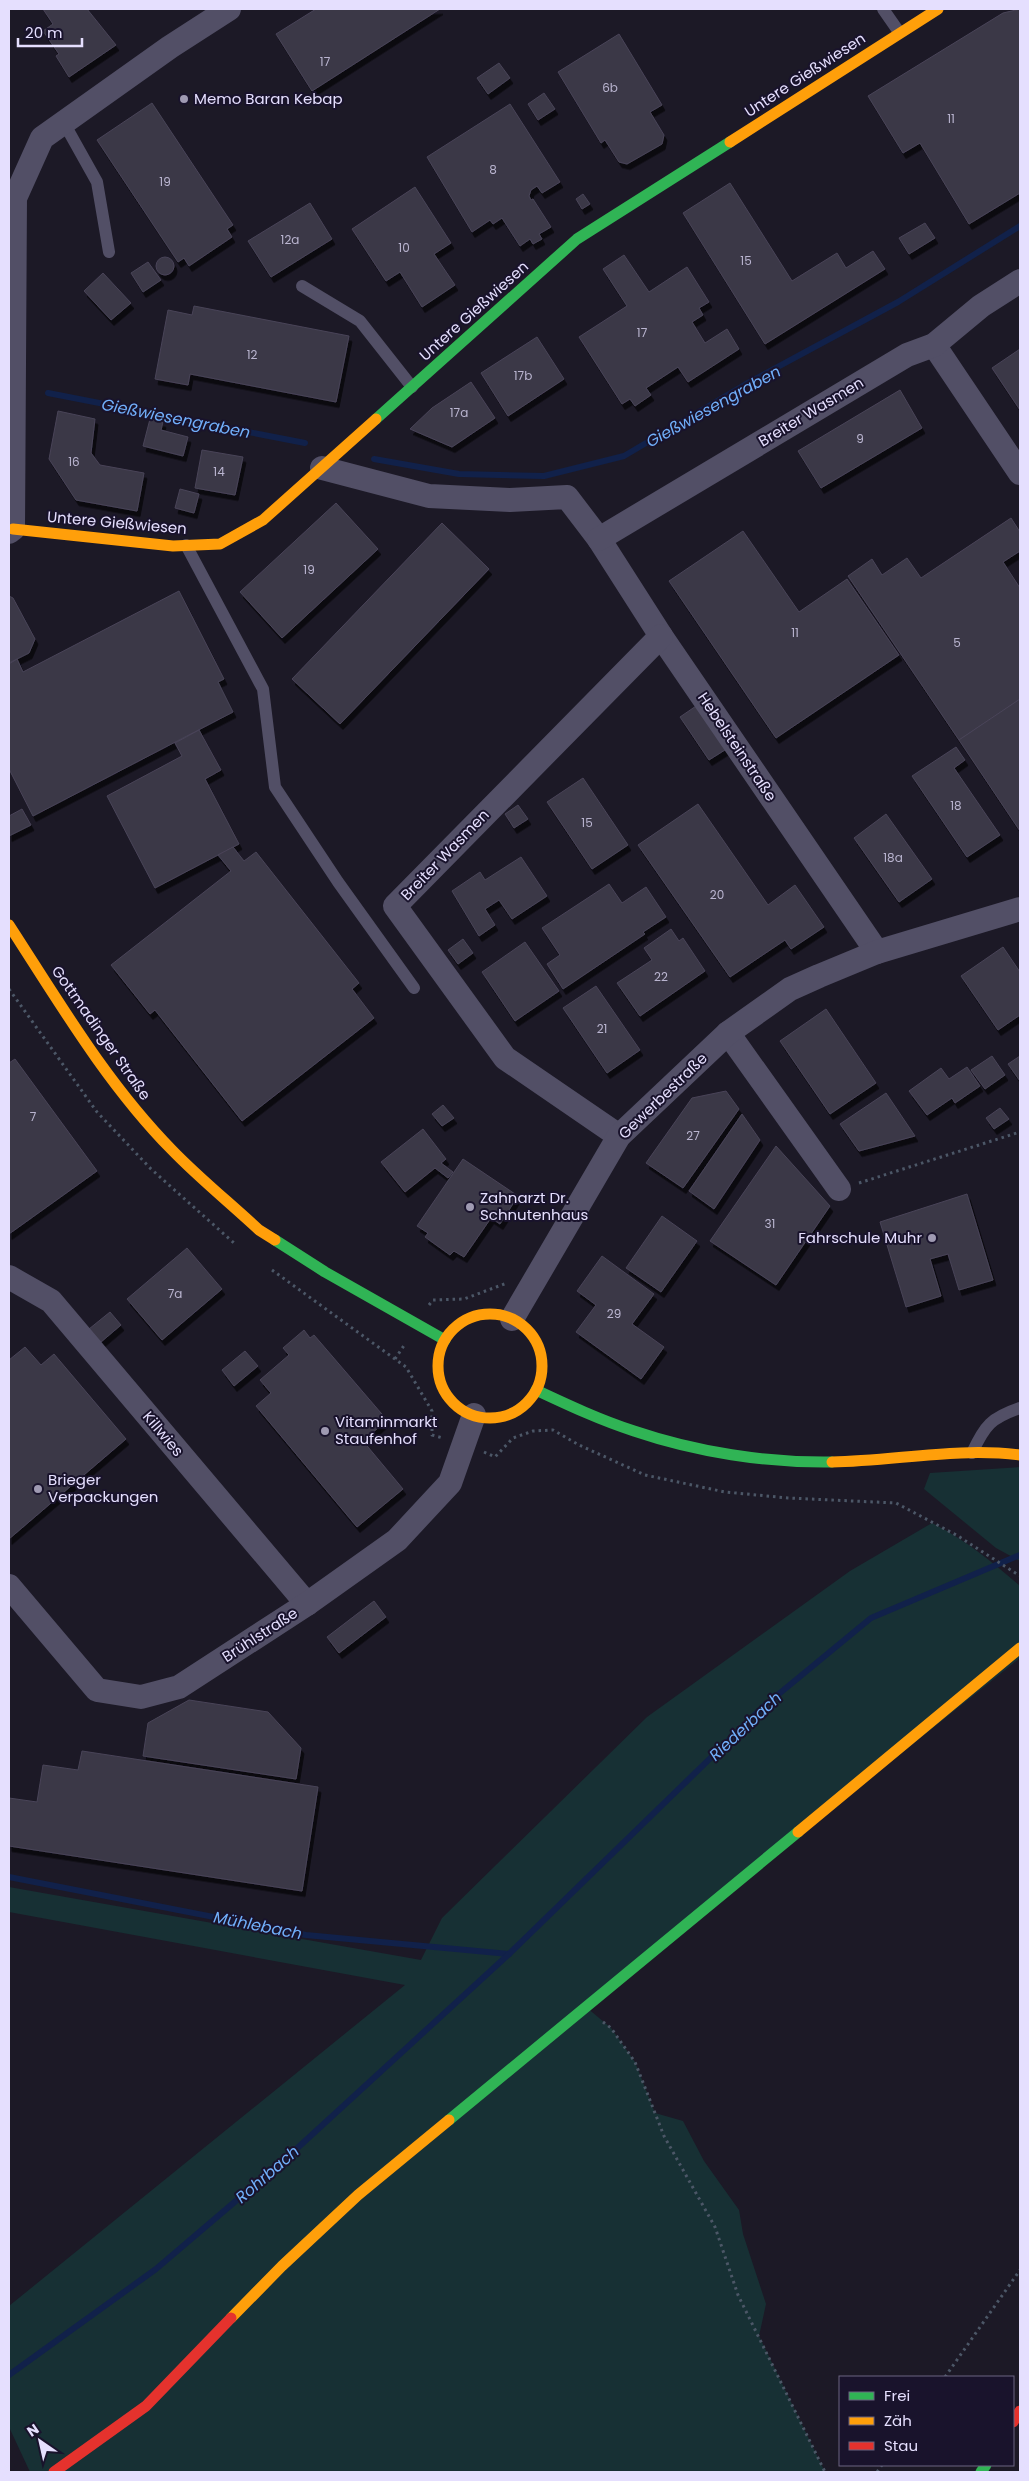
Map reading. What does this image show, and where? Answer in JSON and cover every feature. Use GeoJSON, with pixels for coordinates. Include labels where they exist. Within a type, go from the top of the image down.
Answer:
{"type":"FeatureCollection","features":[{"type":"Feature","properties":{"kind":"main road","name":"Untere Gießwiesen"},"geometry":{"type":"LineString","coordinates":[[11,530],[186,545],[220,544],[263,520],[576,239],[899,32],[938,9]]}},
{"type":"Feature","properties":{"kind":"main road","name":"Gottmadinger Straße"},"geometry":{"type":"LineString","coordinates":[[9,925],[92,1052],[130,1102],[172,1150],[259,1230],[325,1272],[445,1340]]}},
{"type":"Feature","properties":{"kind":"main road"},"geometry":{"type":"LineString","coordinates":[[489,1314],[512,1319],[523,1325],[535,1339],[541,1355],[542,1373],[536,1390],[525,1404],[510,1414],[492,1418],[474,1415],[460,1409],[449,1398],[441,1385],[438,1370],[439,1354],[445,1340],[456,1326],[472,1317],[489,1314]]}},
{"type":"Feature","properties":{"kind":"main road"},"geometry":{"type":"LineString","coordinates":[[536,1390],[628,1429],[666,1441],[737,1455],[790,1460],[845,1462],[972,1453],[1004,1452],[1020,1455]]}},
{"type":"Feature","properties":{"kind":"main road"},"geometry":{"type":"LineString","coordinates":[[54,2472],[146,2406],[282,2266],[358,2195],[1020,1648]]}},
{"type":"Feature","properties":{"kind":"street"},"geometry":{"type":"LineString","coordinates":[[11,530],[15,198],[42,138],[170,47],[229,9]]}},
{"type":"Feature","properties":{"kind":"street","name":"Breiter Wasmen"},"geometry":{"type":"LineString","coordinates":[[599,539],[907,355],[934,345],[981,306],[1020,281]]}},
{"type":"Feature","properties":{"kind":"street"},"geometry":{"type":"LineString","coordinates":[[934,345],[1020,472]]}},
{"type":"Feature","properties":{"kind":"street","name":"Hebelsteinstraße"},"geometry":{"type":"LineString","coordinates":[[322,468],[429,496],[510,500],[567,496],[599,539],[661,636],[877,952]]}},
{"type":"Feature","properties":{"kind":"street","name":"Breiter Wasmen"},"geometry":{"type":"LineString","coordinates":[[619,1136],[505,1058],[395,906],[661,636]]}},
{"type":"Feature","properties":{"kind":"street","name":"Gewerbestraße"},"geometry":{"type":"LineString","coordinates":[[512,1319],[619,1136],[728,1032],[790,989],[877,952],[1020,909]]}},
{"type":"Feature","properties":{"kind":"street"},"geometry":{"type":"LineString","coordinates":[[728,1032],[839,1189]]}},
{"type":"Feature","properties":{"kind":"street","name":"Killwies"},"geometry":{"type":"LineString","coordinates":[[9,1277],[51,1301],[306,1604]]}},
{"type":"Feature","properties":{"kind":"street","name":"Brühlstraße"},"geometry":{"type":"LineString","coordinates":[[9,1586],[97,1690],[140,1697],[179,1688],[306,1604],[396,1540],[450,1483],[474,1415]]}},
{"type":"Feature","properties":{"kind":"lane"},"geometry":{"type":"LineString","coordinates":[[884,9],[899,32]]}},
{"type":"Feature","properties":{"kind":"lane"},"geometry":{"type":"LineString","coordinates":[[64,123],[97,182],[109,252]]}},
{"type":"Feature","properties":{"kind":"lane"},"geometry":{"type":"LineString","coordinates":[[302,286],[360,321],[412,387]]}},
{"type":"Feature","properties":{"kind":"lane"},"geometry":{"type":"LineString","coordinates":[[186,545],[263,689],[275,786],[338,882],[414,988]]}},
{"type":"Feature","properties":{"kind":"lane"},"geometry":{"type":"LineString","coordinates":[[972,1453],[982,1432],[992,1420],[1020,1408]]}},
{"type":"Feature","properties":{"kind":"path"},"geometry":{"type":"LineString","coordinates":[[839,1189],[1020,1132]]}},
{"type":"Feature","properties":{"kind":"path"},"geometry":{"type":"LineString","coordinates":[[395,1359],[433,1300],[464,1299],[512,1281],[524,1271],[539,1272]]}},
{"type":"Feature","properties":{"kind":"path"},"geometry":{"type":"LineString","coordinates":[[958,1536],[1020,1576]]}},
{"type":"Feature","properties":{"kind":"path"},"geometry":{"type":"LineString","coordinates":[[586,2007],[611,2028],[635,2062],[664,2136],[715,2227],[738,2295],[825,2472]]}},
{"type":"Feature","properties":{"kind":"path"},"geometry":{"type":"LineString","coordinates":[[946,2376],[1020,2270]]}},
{"type":"Feature","properties":{"kind":"green space"},"geometry":{"type":"Polygon","coordinates":[[[1020,1467],[1020,1561],[996,1548],[924,1489],[930,1473],[1020,1467]]]}},
{"type":"Feature","properties":{"kind":"green space"},"geometry":{"type":"Polygon","coordinates":[[[932,1523],[967,1544],[1020,1586],[1020,1658],[586,2007],[611,2028],[635,2062],[655,2113],[683,2121],[704,2161],[739,2210],[743,2234],[766,2304],[759,2336],[825,2472],[30,2472],[9,2427],[9,2306],[405,1985],[9,1912],[9,1887],[421,1960],[442,1918],[647,1717],[850,1571],[932,1523]]]}},
{"type":"Feature","properties":{"kind":"building"},"geometry":{"type":"Polygon","coordinates":[[[43,9],[87,9],[116,45],[69,77],[56,56],[59,54],[43,31],[53,24],[43,9]]]}},
{"type":"Feature","properties":{"kind":"building"},"geometry":{"type":"Polygon","coordinates":[[[316,9],[440,9],[312,91],[276,34],[316,9]]]}},
{"type":"Feature","properties":{"kind":"building"},"geometry":{"type":"Polygon","coordinates":[[[1020,9],[1020,193],[969,224],[920,143],[903,153],[868,96],[1003,13],[1020,9]]]}},
{"type":"Feature","properties":{"kind":"building"},"geometry":{"type":"Polygon","coordinates":[[[619,34],[662,105],[650,112],[664,135],[662,144],[627,164],[619,162],[605,140],[601,143],[558,72],[619,34]]]}},
{"type":"Feature","properties":{"kind":"building"},"geometry":{"type":"Polygon","coordinates":[[[499,63],[510,78],[488,94],[477,78],[499,63]]]}},
{"type":"Feature","properties":{"kind":"building"},"geometry":{"type":"Polygon","coordinates":[[[544,93],[555,109],[538,120],[528,104],[544,93]]]}},
{"type":"Feature","properties":{"kind":"building"},"geometry":{"type":"Polygon","coordinates":[[[152,103],[233,225],[227,229],[232,237],[189,266],[184,258],[178,262],[97,140],[152,103]]]}},
{"type":"Feature","properties":{"kind":"building"},"geometry":{"type":"Polygon","coordinates":[[[510,104],[560,182],[542,193],[537,186],[531,190],[529,196],[531,200],[533,199],[551,227],[539,234],[542,239],[533,244],[530,239],[520,246],[502,218],[493,224],[490,220],[472,232],[427,157],[510,104]]]}},
{"type":"Feature","properties":{"kind":"building"},"geometry":{"type":"Polygon","coordinates":[[[730,183],[792,281],[837,253],[846,268],[873,251],[885,269],[765,344],[683,213],[730,183]]]}},
{"type":"Feature","properties":{"kind":"building"},"geometry":{"type":"Polygon","coordinates":[[[415,187],[451,243],[434,254],[455,285],[422,307],[400,272],[386,281],[352,229],[415,187]]]}},
{"type":"Feature","properties":{"kind":"building"},"geometry":{"type":"Polygon","coordinates":[[[583,194],[590,204],[582,209],[576,199],[583,194]]]}},
{"type":"Feature","properties":{"kind":"building"},"geometry":{"type":"Polygon","coordinates":[[[310,203],[332,239],[271,277],[248,241],[310,203]]]}},
{"type":"Feature","properties":{"kind":"building"},"geometry":{"type":"Polygon","coordinates":[[[925,223],[935,238],[909,254],[899,238],[925,223]]]}},
{"type":"Feature","properties":{"kind":"building"},"geometry":{"type":"Polygon","coordinates":[[[624,255],[649,292],[687,267],[709,302],[699,308],[703,315],[692,322],[705,343],[727,329],[739,349],[688,382],[678,367],[646,388],[651,395],[635,406],[630,399],[622,404],[579,337],[627,306],[603,269],[624,255]]]}},
{"type":"Feature","properties":{"kind":"building"},"geometry":{"type":"Polygon","coordinates":[[[161,257],[169,257],[174,262],[172,273],[161,275],[156,270],[156,262],[161,257]]]}},
{"type":"Feature","properties":{"kind":"building"},"geometry":{"type":"Polygon","coordinates":[[[148,262],[161,280],[143,292],[131,273],[148,262]]]}},
{"type":"Feature","properties":{"kind":"building"},"geometry":{"type":"Polygon","coordinates":[[[103,273],[131,303],[111,320],[84,291],[103,273]]]}},
{"type":"Feature","properties":{"kind":"building"},"geometry":{"type":"Polygon","coordinates":[[[194,306],[349,336],[336,402],[190,374],[188,385],[155,379],[168,310],[192,315],[194,306]]]}},
{"type":"Feature","properties":{"kind":"building"},"geometry":{"type":"Polygon","coordinates":[[[537,337],[564,379],[508,416],[481,373],[537,337]]]}},
{"type":"Feature","properties":{"kind":"building"},"geometry":{"type":"Polygon","coordinates":[[[1020,349],[1020,410],[992,368],[1020,349]]]}},
{"type":"Feature","properties":{"kind":"building"},"geometry":{"type":"Polygon","coordinates":[[[471,382],[495,418],[452,447],[410,429],[432,408],[471,382]]]}},
{"type":"Feature","properties":{"kind":"building"},"geometry":{"type":"Polygon","coordinates":[[[900,390],[922,428],[821,488],[798,451],[900,390]]]}},
{"type":"Feature","properties":{"kind":"building"},"geometry":{"type":"Polygon","coordinates":[[[58,411],[95,419],[91,453],[100,465],[144,473],[137,511],[76,500],[49,459],[58,411]]]}},
{"type":"Feature","properties":{"kind":"building"},"geometry":{"type":"Polygon","coordinates":[[[150,419],[163,422],[161,430],[188,437],[183,456],[143,446],[150,419]]]}},
{"type":"Feature","properties":{"kind":"building"},"geometry":{"type":"Polygon","coordinates":[[[202,450],[243,457],[235,495],[195,488],[202,450]]]}},
{"type":"Feature","properties":{"kind":"building"},"geometry":{"type":"Polygon","coordinates":[[[180,489],[199,494],[194,513],[175,508],[180,489]]]}},
{"type":"Feature","properties":{"kind":"building"},"geometry":{"type":"Polygon","coordinates":[[[336,503],[378,549],[282,638],[240,592],[336,503]]]}},
{"type":"Feature","properties":{"kind":"building"},"geometry":{"type":"Polygon","coordinates":[[[1011,518],[1020,532],[1020,551],[1003,562],[1020,588],[1020,699],[959,740],[848,576],[872,559],[882,575],[907,558],[921,578],[1011,518]]]}},
{"type":"Feature","properties":{"kind":"building"},"geometry":{"type":"Polygon","coordinates":[[[442,523],[489,569],[340,724],[292,679],[442,523]]]}},
{"type":"Feature","properties":{"kind":"building"},"geometry":{"type":"Polygon","coordinates":[[[743,531],[799,612],[847,579],[899,655],[776,738],[669,581],[743,531]]]}},
{"type":"Feature","properties":{"kind":"building"},"geometry":{"type":"Polygon","coordinates":[[[179,591],[224,679],[218,682],[233,712],[33,816],[9,769],[9,664],[17,659],[23,672],[179,591]]]}},
{"type":"Feature","properties":{"kind":"building"},"geometry":{"type":"Polygon","coordinates":[[[9,596],[13,598],[35,639],[29,653],[9,663],[9,596]]]}},
{"type":"Feature","properties":{"kind":"building"},"geometry":{"type":"Polygon","coordinates":[[[1020,699],[1020,831],[959,740],[1020,699]]]}},
{"type":"Feature","properties":{"kind":"building"},"geometry":{"type":"Polygon","coordinates":[[[699,704],[728,748],[709,760],[680,717],[699,704]]]}},
{"type":"Feature","properties":{"kind":"building"},"geometry":{"type":"Polygon","coordinates":[[[199,730],[221,770],[205,779],[239,844],[155,888],[107,796],[182,756],[175,743],[199,730]]]}},
{"type":"Feature","properties":{"kind":"building"},"geometry":{"type":"Polygon","coordinates":[[[956,747],[965,760],[954,768],[1000,835],[967,857],[912,776],[956,747]]]}},
{"type":"Feature","properties":{"kind":"building"},"geometry":{"type":"Polygon","coordinates":[[[583,778],[628,845],[592,869],[547,802],[583,778]]]}},
{"type":"Feature","properties":{"kind":"building"},"geometry":{"type":"Polygon","coordinates":[[[698,804],[768,905],[795,885],[824,927],[791,949],[785,940],[730,977],[638,845],[698,804]]]}},
{"type":"Feature","properties":{"kind":"building"},"geometry":{"type":"Polygon","coordinates":[[[518,805],[528,819],[514,828],[505,814],[518,805]]]}},
{"type":"Feature","properties":{"kind":"building"},"geometry":{"type":"Polygon","coordinates":[[[22,809],[31,825],[9,836],[9,816],[22,809]]]}},
{"type":"Feature","properties":{"kind":"building"},"geometry":{"type":"Polygon","coordinates":[[[886,814],[932,879],[899,902],[854,838],[886,814]]]}},
{"type":"Feature","properties":{"kind":"building"},"geometry":{"type":"Polygon","coordinates":[[[233,847],[244,861],[256,852],[359,983],[352,989],[374,1018],[242,1121],[155,1010],[150,1014],[111,965],[231,871],[218,855],[233,847]]]}},
{"type":"Feature","properties":{"kind":"building"},"geometry":{"type":"Polygon","coordinates":[[[521,857],[547,896],[512,919],[499,900],[485,909],[495,925],[479,936],[452,891],[480,872],[485,880],[521,857]]]}},
{"type":"Feature","properties":{"kind":"building"},"geometry":{"type":"Polygon","coordinates":[[[609,884],[622,903],[646,887],[666,917],[643,932],[645,934],[563,989],[547,964],[560,955],[542,928],[609,884]]]}},
{"type":"Feature","properties":{"kind":"building"},"geometry":{"type":"Polygon","coordinates":[[[671,929],[679,941],[683,938],[705,971],[640,1016],[617,983],[652,960],[644,948],[671,929]]]}},
{"type":"Feature","properties":{"kind":"building"},"geometry":{"type":"Polygon","coordinates":[[[463,939],[473,953],[458,964],[448,950],[463,939]]]}},
{"type":"Feature","properties":{"kind":"building"},"geometry":{"type":"Polygon","coordinates":[[[525,942],[559,991],[515,1021],[482,972],[525,942]]]}},
{"type":"Feature","properties":{"kind":"building"},"geometry":{"type":"Polygon","coordinates":[[[1003,947],[1020,972],[1020,1015],[998,1030],[961,976],[1003,947]]]}},
{"type":"Feature","properties":{"kind":"building"},"geometry":{"type":"Polygon","coordinates":[[[596,986],[640,1050],[607,1073],[563,1008],[596,986]]]}},
{"type":"Feature","properties":{"kind":"building"},"geometry":{"type":"Polygon","coordinates":[[[826,1009],[876,1083],[830,1114],[780,1041],[826,1009]]]}},
{"type":"Feature","properties":{"kind":"building"},"geometry":{"type":"Polygon","coordinates":[[[992,1056],[1005,1075],[985,1089],[971,1070],[992,1056]]]}},
{"type":"Feature","properties":{"kind":"building"},"geometry":{"type":"Polygon","coordinates":[[[1020,1056],[1020,1081],[1008,1064],[1020,1056]]]}},
{"type":"Feature","properties":{"kind":"building"},"geometry":{"type":"Polygon","coordinates":[[[15,1059],[97,1171],[9,1234],[9,1063],[15,1059]]]}},
{"type":"Feature","properties":{"kind":"building"},"geometry":{"type":"Polygon","coordinates":[[[967,1067],[980,1086],[955,1103],[952,1098],[927,1115],[909,1091],[941,1068],[949,1079],[967,1067]]]}},
{"type":"Feature","properties":{"kind":"building"},"geometry":{"type":"Polygon","coordinates":[[[726,1091],[739,1109],[683,1188],[646,1163],[692,1098],[726,1091]]]}},
{"type":"Feature","properties":{"kind":"building"},"geometry":{"type":"Polygon","coordinates":[[[886,1093],[915,1136],[859,1151],[840,1124],[886,1093]]]}},
{"type":"Feature","properties":{"kind":"building"},"geometry":{"type":"Polygon","coordinates":[[[443,1105],[454,1118],[442,1126],[432,1114],[443,1105]]]}},
{"type":"Feature","properties":{"kind":"building"},"geometry":{"type":"Polygon","coordinates":[[[1000,1108],[1009,1119],[994,1129],[986,1118],[1000,1108]]]}},
{"type":"Feature","properties":{"kind":"building"},"geometry":{"type":"Polygon","coordinates":[[[742,1114],[760,1140],[714,1209],[689,1191],[742,1114]]]}},
{"type":"Feature","properties":{"kind":"building"},"geometry":{"type":"Polygon","coordinates":[[[423,1129],[446,1159],[441,1163],[453,1172],[448,1178],[435,1168],[405,1192],[381,1162],[423,1129]]]}},
{"type":"Feature","properties":{"kind":"building"},"geometry":{"type":"Polygon","coordinates":[[[776,1146],[830,1206],[776,1285],[710,1241],[776,1146]]]}},
{"type":"Feature","properties":{"kind":"building","name":"Zahnarzt Dr. Schnutenhaus"},"geometry":{"type":"Polygon","coordinates":[[[463,1159],[518,1196],[500,1224],[491,1218],[464,1257],[454,1251],[450,1255],[425,1237],[428,1233],[417,1226],[463,1159]]]}},
{"type":"Feature","properties":{"kind":"building","name":"Fahrschule Muhr"},"geometry":{"type":"Polygon","coordinates":[[[967,1194],[993,1280],[959,1290],[948,1254],[930,1259],[941,1296],[906,1307],[880,1222],[967,1194]]]}},
{"type":"Feature","properties":{"kind":"building"},"geometry":{"type":"Polygon","coordinates":[[[662,1216],[697,1241],[661,1292],[626,1268],[662,1216]]]}},
{"type":"Feature","properties":{"kind":"building"},"geometry":{"type":"Polygon","coordinates":[[[187,1248],[222,1289],[162,1340],[127,1299],[187,1248]]]}},
{"type":"Feature","properties":{"kind":"building"},"geometry":{"type":"Polygon","coordinates":[[[602,1256],[654,1294],[632,1324],[664,1347],[641,1379],[576,1332],[596,1305],[577,1291],[602,1256]]]}},
{"type":"Feature","properties":{"kind":"building"},"geometry":{"type":"Polygon","coordinates":[[[110,1312],[121,1325],[101,1342],[89,1329],[110,1312]]]}},
{"type":"Feature","properties":{"kind":"building","name":"Vitaminmarkt Staufenhof"},"geometry":{"type":"Polygon","coordinates":[[[304,1330],[310,1338],[314,1335],[387,1420],[363,1441],[403,1489],[357,1527],[256,1406],[271,1393],[260,1380],[289,1355],[283,1348],[304,1330]]]}},
{"type":"Feature","properties":{"kind":"building","name":"Brieger Verpackungen"},"geometry":{"type":"Polygon","coordinates":[[[25,1347],[41,1365],[54,1354],[126,1439],[9,1539],[9,1360],[25,1347]]]}},
{"type":"Feature","properties":{"kind":"building"},"geometry":{"type":"Polygon","coordinates":[[[245,1351],[258,1366],[234,1386],[222,1370],[245,1351]]]}},
{"type":"Feature","properties":{"kind":"building"},"geometry":{"type":"Polygon","coordinates":[[[374,1601],[386,1617],[339,1653],[327,1637],[374,1601]]]}},
{"type":"Feature","properties":{"kind":"building"},"geometry":{"type":"Polygon","coordinates":[[[189,1700],[268,1712],[301,1748],[296,1779],[143,1756],[148,1723],[189,1700]]]}},
{"type":"Feature","properties":{"kind":"building"},"geometry":{"type":"Polygon","coordinates":[[[82,1751],[318,1787],[302,1891],[9,1846],[9,1798],[37,1802],[43,1765],[78,1770],[82,1751]]]}},
{"type":"Feature","properties":{"kind":"waterway","name":"Gießwiesengraben"},"geometry":{"type":"LineString","coordinates":[[374,459],[459,474],[544,476],[624,456],[746,384],[898,302],[1020,226]]}},
{"type":"Feature","properties":{"kind":"waterway","name":"Gießwiesengraben"},"geometry":{"type":"LineString","coordinates":[[48,393],[305,443]]}},
{"type":"Feature","properties":{"kind":"waterway","name":"Riederbach"},"geometry":{"type":"LineString","coordinates":[[9,2375],[156,2269],[292,2153],[509,1954],[763,1707],[871,1618],[1020,1555]]}},
{"type":"Feature","properties":{"kind":"waterway","name":"Mühlebach"},"geometry":{"type":"LineString","coordinates":[[9,1877],[306,1935],[509,1954]]}},
{"type":"Feature","properties":{"kind":"traffic: fast"},"geometry":{"type":"LineString","coordinates":[[376,419],[577,239],[730,142]]}},
{"type":"Feature","properties":{"kind":"traffic: fast"},"geometry":{"type":"LineString","coordinates":[[275,1240],[325,1272],[445,1340]]}},
{"type":"Feature","properties":{"kind":"traffic: fast"},"geometry":{"type":"LineString","coordinates":[[536,1390],[609,1422],[682,1445],[732,1455],[782,1461],[832,1462]]}},
{"type":"Feature","properties":{"kind":"traffic: fast"},"geometry":{"type":"LineString","coordinates":[[449,2120],[798,1832]]}},
{"type":"Feature","properties":{"kind":"traffic: fast"},"geometry":{"type":"LineString","coordinates":[[981,2472],[985,2466]]}},
{"type":"Feature","properties":{"kind":"traffic: slow"},"geometry":{"type":"LineString","coordinates":[[730,142],[938,9]]}},
{"type":"Feature","properties":{"kind":"traffic: slow"},"geometry":{"type":"LineString","coordinates":[[13,529],[173,546],[220,544],[263,520],[376,419]]}},
{"type":"Feature","properties":{"kind":"traffic: slow"},"geometry":{"type":"LineString","coordinates":[[9,925],[85,1042],[148,1125],[172,1150],[259,1230],[275,1240]]}},
{"type":"Feature","properties":{"kind":"traffic: slow"},"geometry":{"type":"LineString","coordinates":[[490,1314],[510,1318],[527,1329],[538,1346],[542,1366],[538,1386],[527,1403],[510,1414],[490,1418],[470,1414],[453,1403],[442,1386],[438,1366],[442,1346],[453,1329],[470,1318],[490,1314]]}},
{"type":"Feature","properties":{"kind":"traffic: slow"},"geometry":{"type":"LineString","coordinates":[[832,1462],[949,1453],[1020,1455]]}},
{"type":"Feature","properties":{"kind":"traffic: slow"},"geometry":{"type":"LineString","coordinates":[[798,1832],[1020,1648]]}},
{"type":"Feature","properties":{"kind":"traffic: slow"},"geometry":{"type":"LineString","coordinates":[[231,2318],[282,2266],[358,2195],[449,2120]]}},
{"type":"Feature","properties":{"kind":"traffic: jam"},"geometry":{"type":"LineString","coordinates":[[54,2472],[146,2406],[231,2318]]}},
{"type":"Feature","properties":{"kind":"traffic: jam"},"geometry":{"type":"LineString","coordinates":[[1014,2420],[1020,2411]]}},
{"type":"Feature","properties":{"kind":"place","name":"Memo Baran Kebap"},"geometry":{"type":"Point","coordinates":[184,99]}},
{"type":"Feature","properties":{"kind":"place","name":"Zahnarzt Dr. Schnutenhaus"},"geometry":{"type":"Point","coordinates":[470,1207]}},
{"type":"Feature","properties":{"kind":"place","name":"Fahrschule Muhr"},"geometry":{"type":"Point","coordinates":[932,1238]}},
{"type":"Feature","properties":{"kind":"place","name":"Vitaminmarkt Staufenhof"},"geometry":{"type":"Point","coordinates":[325,1431]}},
{"type":"Feature","properties":{"kind":"place","name":"Brieger Verpackungen"},"geometry":{"type":"Point","coordinates":[38,1489]}},
{"type":"Feature","properties":{"kind":"water label","name":"Rohrbach"},"geometry":{"type":"Point","coordinates":[267,2174]}}]}
